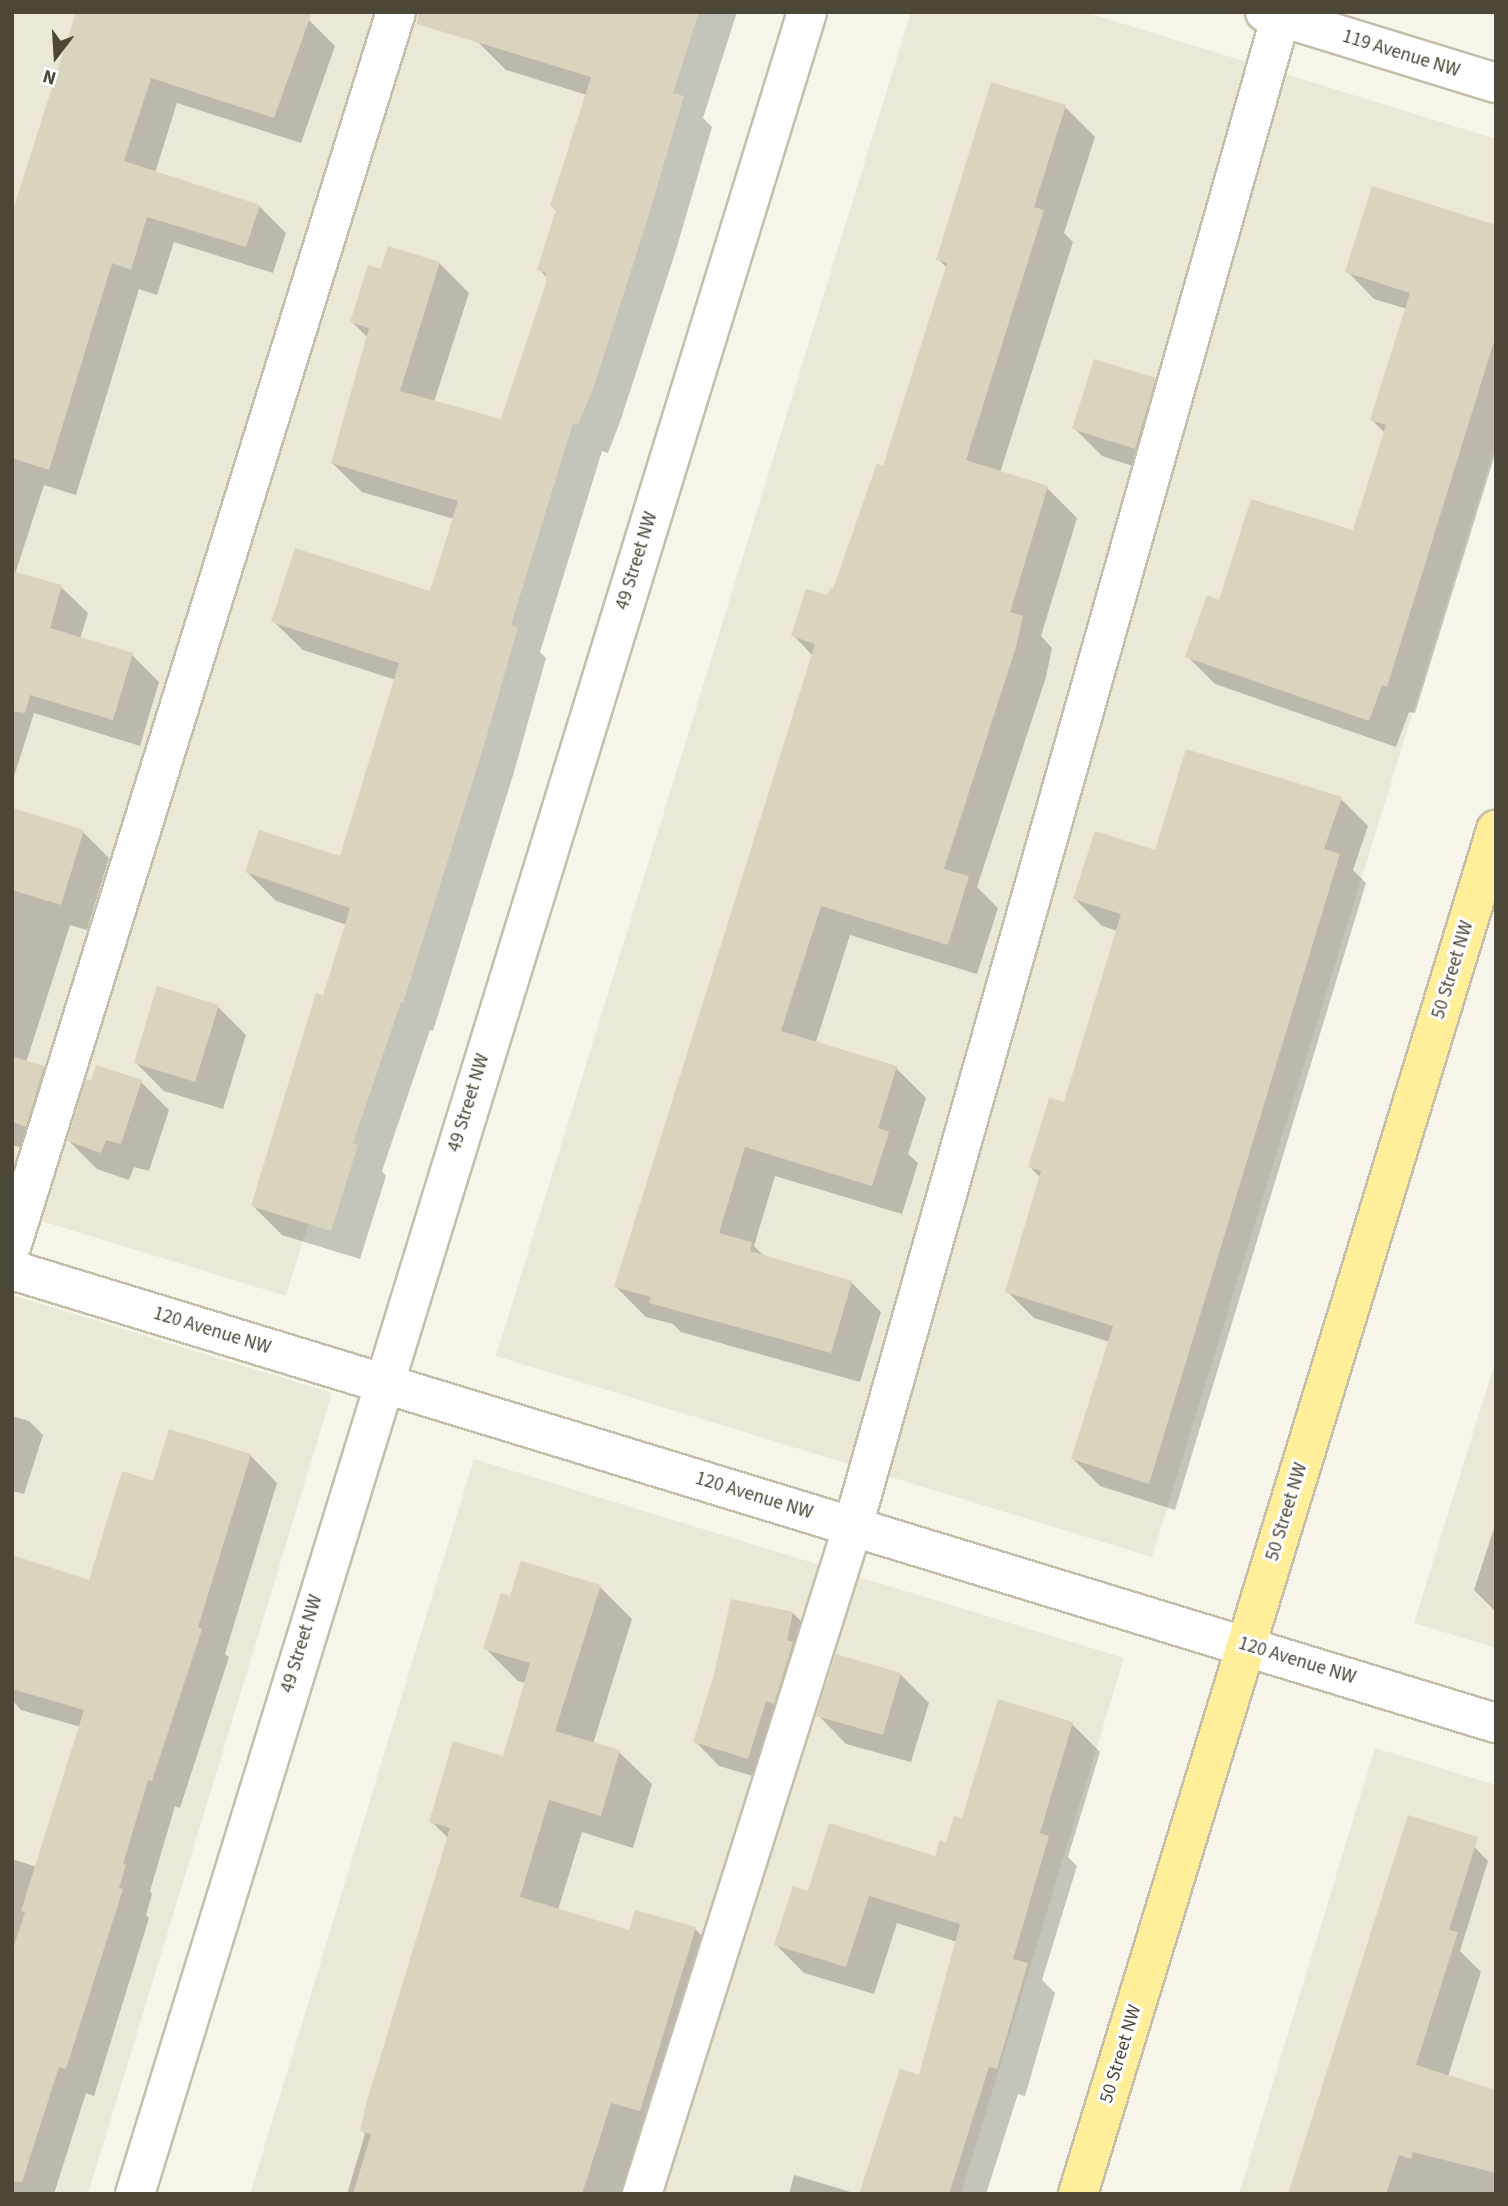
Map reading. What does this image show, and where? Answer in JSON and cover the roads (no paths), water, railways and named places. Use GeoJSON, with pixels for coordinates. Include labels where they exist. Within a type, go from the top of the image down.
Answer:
{"type":"FeatureCollection","features":[{"type":"Feature","properties":{"kind":"main road","name":"50 Street NW"},"geometry":{"type":"LineString","coordinates":[[1078,2194],[1496,830]]}},
{"type":"Feature","properties":{"kind":"street"},"geometry":{"type":"LineString","coordinates":[[12,1244],[396,12]]}},
{"type":"Feature","properties":{"kind":"street","name":"49 Street NW"},"geometry":{"type":"LineString","coordinates":[[135,2194],[382,1384],[807,12]]}},
{"type":"Feature","properties":{"kind":"street"},"geometry":{"type":"LineString","coordinates":[[642,2194],[853,1526],[1276,14]]}},
{"type":"Feature","properties":{"kind":"street","name":"119 Avenue NW"},"geometry":{"type":"LineString","coordinates":[[1276,14],[1496,83]]}},
{"type":"Feature","properties":{"kind":"street","name":"120 Avenue NW"},"geometry":{"type":"LineString","coordinates":[[12,1270],[1496,1723]]}}]}
